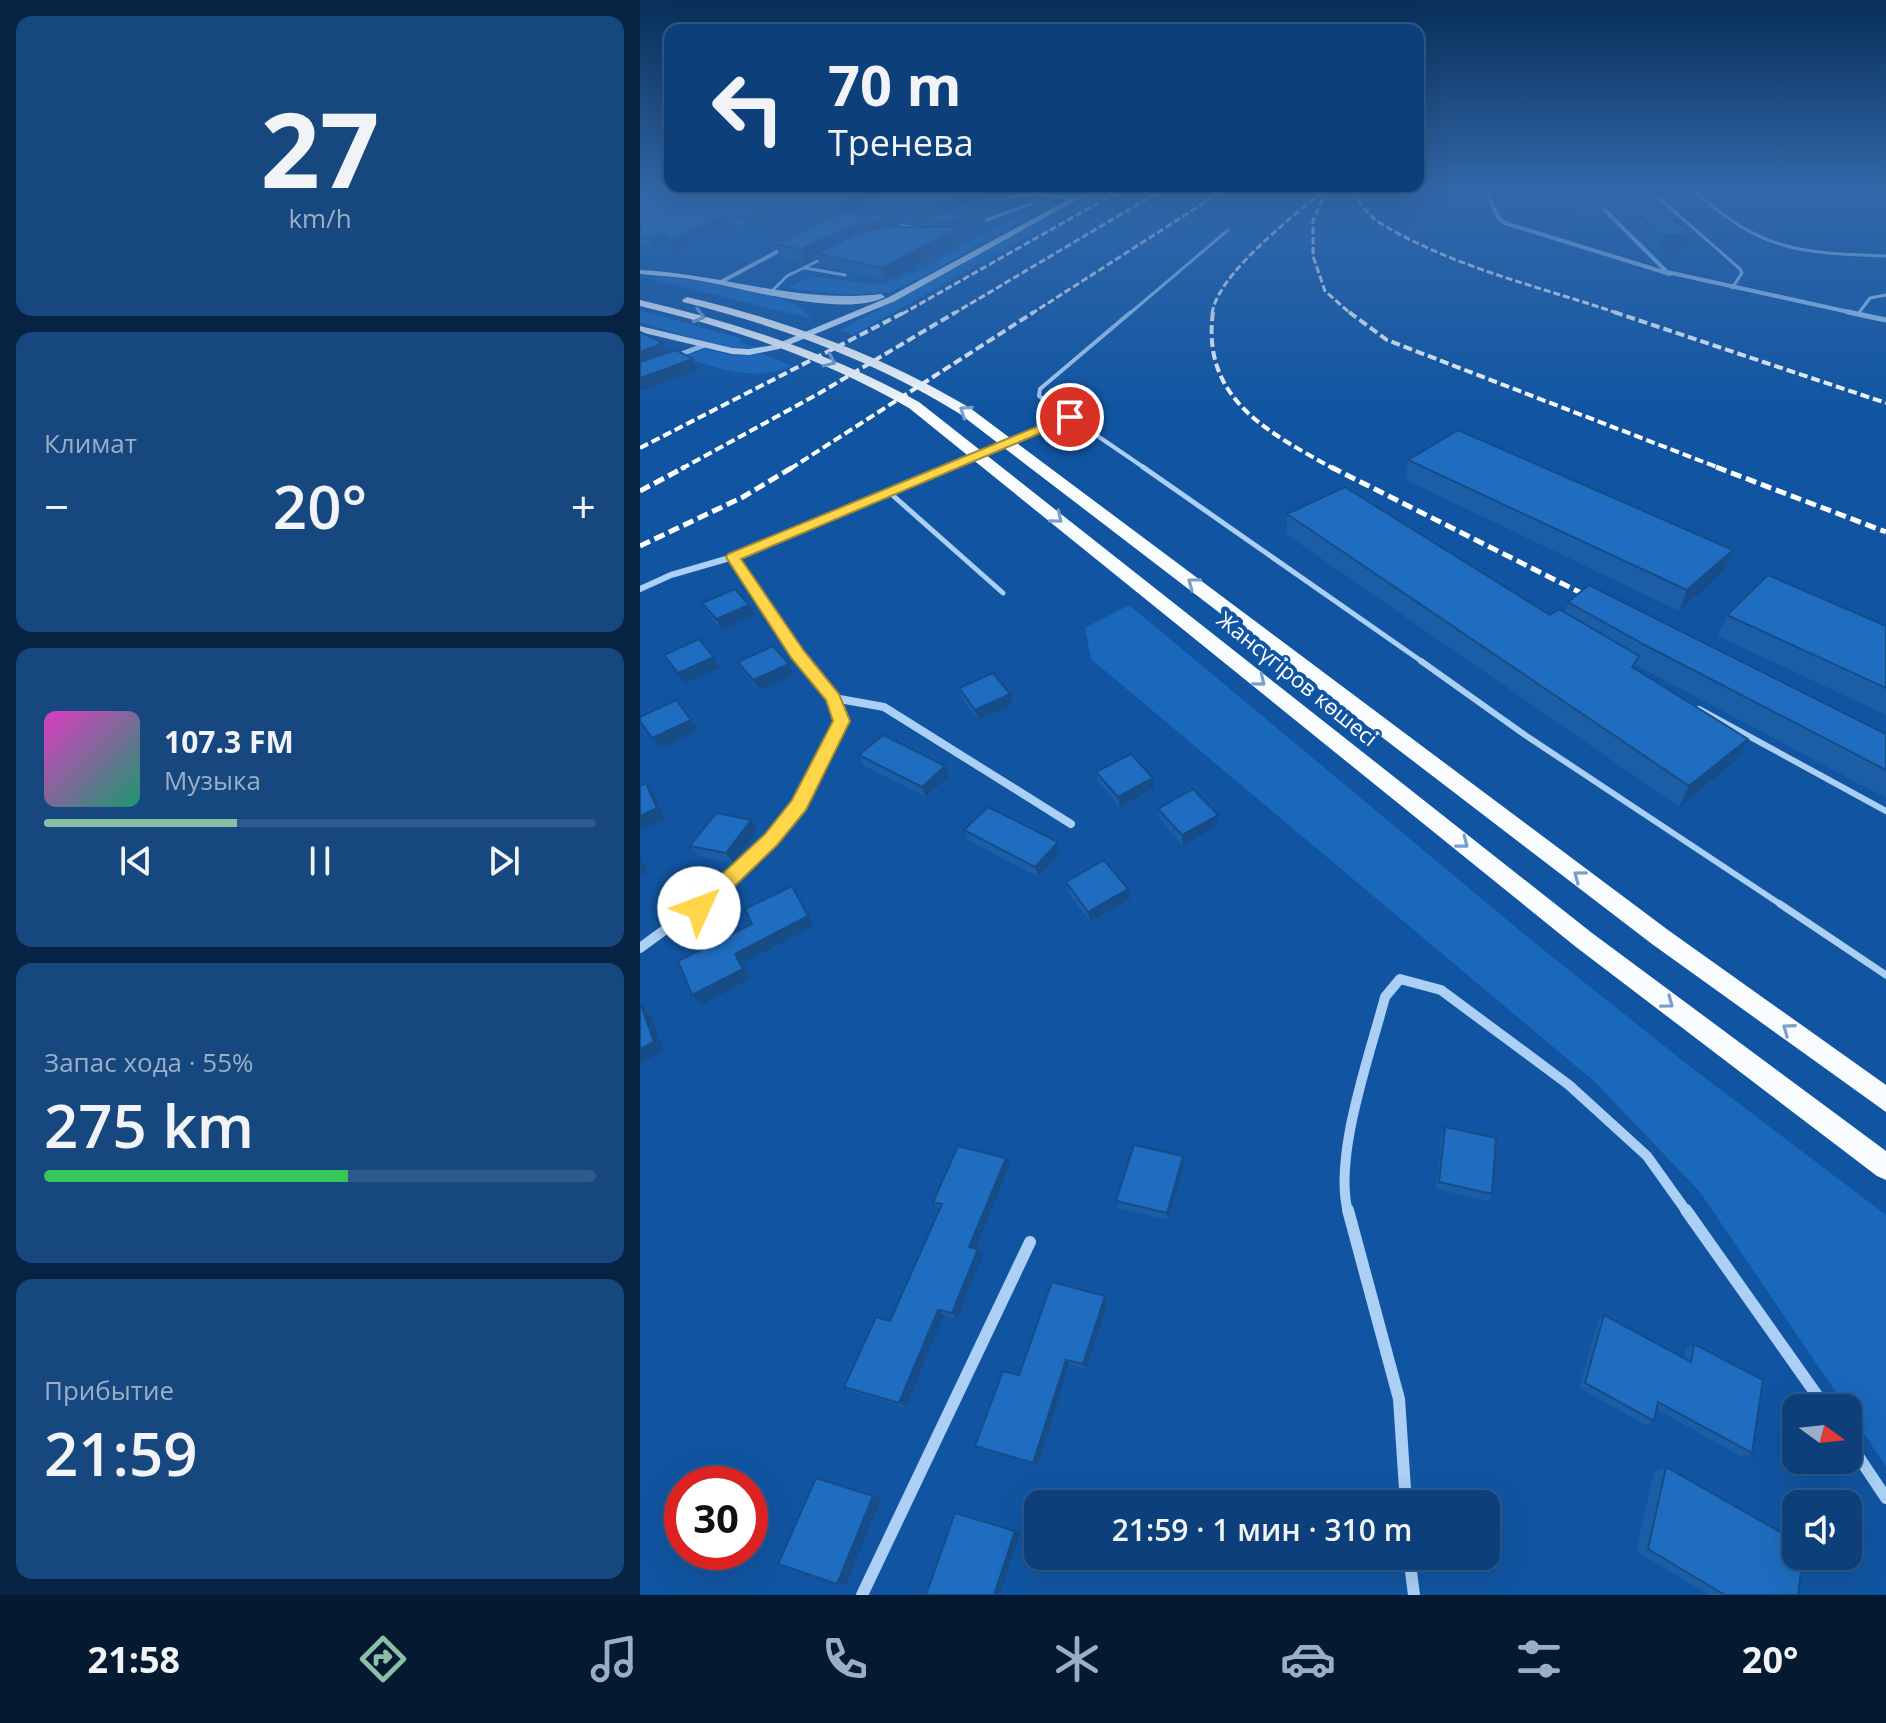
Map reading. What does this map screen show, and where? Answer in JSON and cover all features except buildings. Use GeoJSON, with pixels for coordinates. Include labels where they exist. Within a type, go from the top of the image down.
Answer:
{"type":"FeatureCollection","features":[{"type":"Feature","properties":{"kind":"main road"},"geometry":{"type":"LineString","coordinates":[[640,329],[749,352],[776,347],[885,302],[957,264]]}},
{"type":"Feature","properties":{"kind":"main road"},"geometry":{"type":"LineString","coordinates":[[640,272],[668,273],[815,301],[856,301],[896,294],[941,273]]}},
{"type":"Feature","properties":{"kind":"main road"},"geometry":{"type":"LineString","coordinates":[[771,292],[807,304],[818,316],[815,329],[802,338]]}},
{"type":"Feature","properties":{"kind":"main road","name":"Жансүгіров көшесі"},"geometry":{"type":"LineString","coordinates":[[673,296],[778,323],[839,344],[895,369],[965,411],[1660,937],[1886,1100]]}},
{"type":"Feature","properties":{"kind":"main road","name":"Жансүгіров көшесі"},"geometry":{"type":"LineString","coordinates":[[640,303],[757,333],[823,358],[890,390],[930,416],[1561,921],[1886,1167]]}},
{"type":"Feature","properties":{"kind":"street"},"geometry":{"type":"LineString","coordinates":[[721,282],[754,264]]}},
{"type":"Feature","properties":{"kind":"street"},"geometry":{"type":"LineString","coordinates":[[1639,264],[1677,276],[1886,320]]}},
{"type":"Feature","properties":{"kind":"street"},"geometry":{"type":"LineString","coordinates":[[1659,264],[1677,276]]}},
{"type":"Feature","properties":{"kind":"street"},"geometry":{"type":"LineString","coordinates":[[666,360],[705,345]]}},
{"type":"Feature","properties":{"kind":"street"},"geometry":{"type":"LineString","coordinates":[[640,589],[671,575],[733,557],[1070,417]]}},
{"type":"Feature","properties":{"kind":"street"},"geometry":{"type":"LineString","coordinates":[[640,948],[699,908],[771,839],[799,805],[842,721],[834,698],[798,655],[733,557]]}},
{"type":"Feature","properties":{"kind":"street"},"geometry":{"type":"LineString","coordinates":[[834,698],[884,707],[1071,824]]}},
{"type":"Feature","properties":{"kind":"street"},"geometry":{"type":"LineString","coordinates":[[1405,1490],[1399,1399],[1345,1201],[1345,1155],[1385,997],[1400,979],[1441,990],[1569,1085],[1647,1156],[1816,1394]]}},
{"type":"Feature","properties":{"kind":"street"},"geometry":{"type":"LineString","coordinates":[[862,1595],[1030,1242]]}},
{"type":"Feature","properties":{"kind":"street"},"geometry":{"type":"LineString","coordinates":[[1862,1462],[1886,1498]]}},
{"type":"Feature","properties":{"kind":"street"},"geometry":{"type":"LineString","coordinates":[[1411,1570],[1414,1595]]}},
{"type":"Feature","properties":{"kind":"lane"},"geometry":{"type":"LineString","coordinates":[[771,292],[783,280],[811,264]]}},
{"type":"Feature","properties":{"kind":"lane"},"geometry":{"type":"LineString","coordinates":[[1187,264],[1040,389],[1039,396],[1244,535],[1525,735],[1886,975]]}},
{"type":"Feature","properties":{"kind":"lane"},"geometry":{"type":"LineString","coordinates":[[1732,288],[1742,273],[1735,264]]}},
{"type":"Feature","properties":{"kind":"lane"},"geometry":{"type":"LineString","coordinates":[[804,268],[845,275]]}},
{"type":"Feature","properties":{"kind":"lane"},"geometry":{"type":"LineString","coordinates":[[1858,314],[1870,298],[1886,295]]}},
{"type":"Feature","properties":{"kind":"lane"},"geometry":{"type":"LineString","coordinates":[[889,492],[1003,593]]}},
{"type":"Feature","properties":{"kind":"lane"},"geometry":{"type":"LineString","coordinates":[[1689,703],[1886,811]]}},
{"type":"Feature","properties":{"kind":"shaded area"},"geometry":{"type":"Polygon","coordinates":[[[930,264],[945,264],[888,293],[845,295],[789,288],[811,276],[880,285],[930,264]]]}},
{"type":"Feature","properties":{"kind":"shaded area"},"geometry":{"type":"Polygon","coordinates":[[[961,264],[979,264],[853,335],[841,330],[961,264]]]}},
{"type":"Feature","properties":{"kind":"shaded area"},"geometry":{"type":"Polygon","coordinates":[[[640,276],[677,278],[765,293],[799,306],[812,319],[640,276]]]}},
{"type":"Feature","properties":{"kind":"shaded area"},"geometry":{"type":"Polygon","coordinates":[[[640,310],[743,339],[738,342],[757,348],[721,347],[640,322],[640,310]]]}},
{"type":"Feature","properties":{"kind":"shaded area"},"geometry":{"type":"Polygon","coordinates":[[[705,349],[736,356],[762,354],[793,366],[777,371],[749,373],[682,357],[705,349]]]}},
{"type":"Feature","properties":{"kind":"shaded area"},"geometry":{"type":"Polygon","coordinates":[[[1129,605],[1530,939],[1688,1065],[1886,1215],[1886,1466],[1862,1431],[1862,1394],[1837,1394],[1700,1192],[1595,1082],[1091,659],[1085,628],[1129,605]]]}},
{"type":"Feature","properties":{"kind":"railway"},"geometry":{"type":"LineString","coordinates":[[902,314],[990,264]]}},
{"type":"Feature","properties":{"kind":"railway"},"geometry":{"type":"LineString","coordinates":[[953,314],[1037,264]]}},
{"type":"Feature","properties":{"kind":"railway"},"geometry":{"type":"LineString","coordinates":[[1031,314],[1108,264]]}},
{"type":"Feature","properties":{"kind":"railway"},"geometry":{"type":"LineString","coordinates":[[1212,314],[1217,298],[1241,264]]}},
{"type":"Feature","properties":{"kind":"railway"},"geometry":{"type":"LineString","coordinates":[[1316,264],[1325,291],[1351,314]]}},
{"type":"Feature","properties":{"kind":"railway"},"geometry":{"type":"LineString","coordinates":[[1468,264],[1620,314]]}},
{"type":"Feature","properties":{"kind":"railway"},"geometry":{"type":"LineString","coordinates":[[640,448],[905,312]]}},
{"type":"Feature","properties":{"kind":"railway"},"geometry":{"type":"LineString","coordinates":[[681,469],[818,394],[956,312]]}},
{"type":"Feature","properties":{"kind":"railway"},"geometry":{"type":"LineString","coordinates":[[790,469],[1034,312]]}},
{"type":"Feature","properties":{"kind":"railway"},"geometry":{"type":"LineString","coordinates":[[1213,312],[1212,342],[1218,368],[1229,390],[1244,409],[1264,426],[1334,469]]}},
{"type":"Feature","properties":{"kind":"railway"},"geometry":{"type":"LineString","coordinates":[[1349,312],[1387,340],[1722,469]]}},
{"type":"Feature","properties":{"kind":"railway"},"geometry":{"type":"LineString","coordinates":[[1614,312],[1620,314]]}},
{"type":"Feature","properties":{"kind":"railway"},"geometry":{"type":"LineString","coordinates":[[1620,314],[1886,403]]}},
{"type":"Feature","properties":{"kind":"railway"},"geometry":{"type":"LineString","coordinates":[[640,491],[685,467]]}},
{"type":"Feature","properties":{"kind":"railway"},"geometry":{"type":"LineString","coordinates":[[640,546],[743,497],[793,467]]}},
{"type":"Feature","properties":{"kind":"railway"},"geometry":{"type":"LineString","coordinates":[[1331,467],[1599,602]]}},
{"type":"Feature","properties":{"kind":"railway"},"geometry":{"type":"LineString","coordinates":[[1716,467],[1886,532]]}},
{"type":"Feature","properties":{"kind":"route"},"geometry":{"type":"LineString","coordinates":[[699,908],[771,839],[799,805],[842,721],[834,698],[798,655],[733,557],[1070,417]]}}]}
